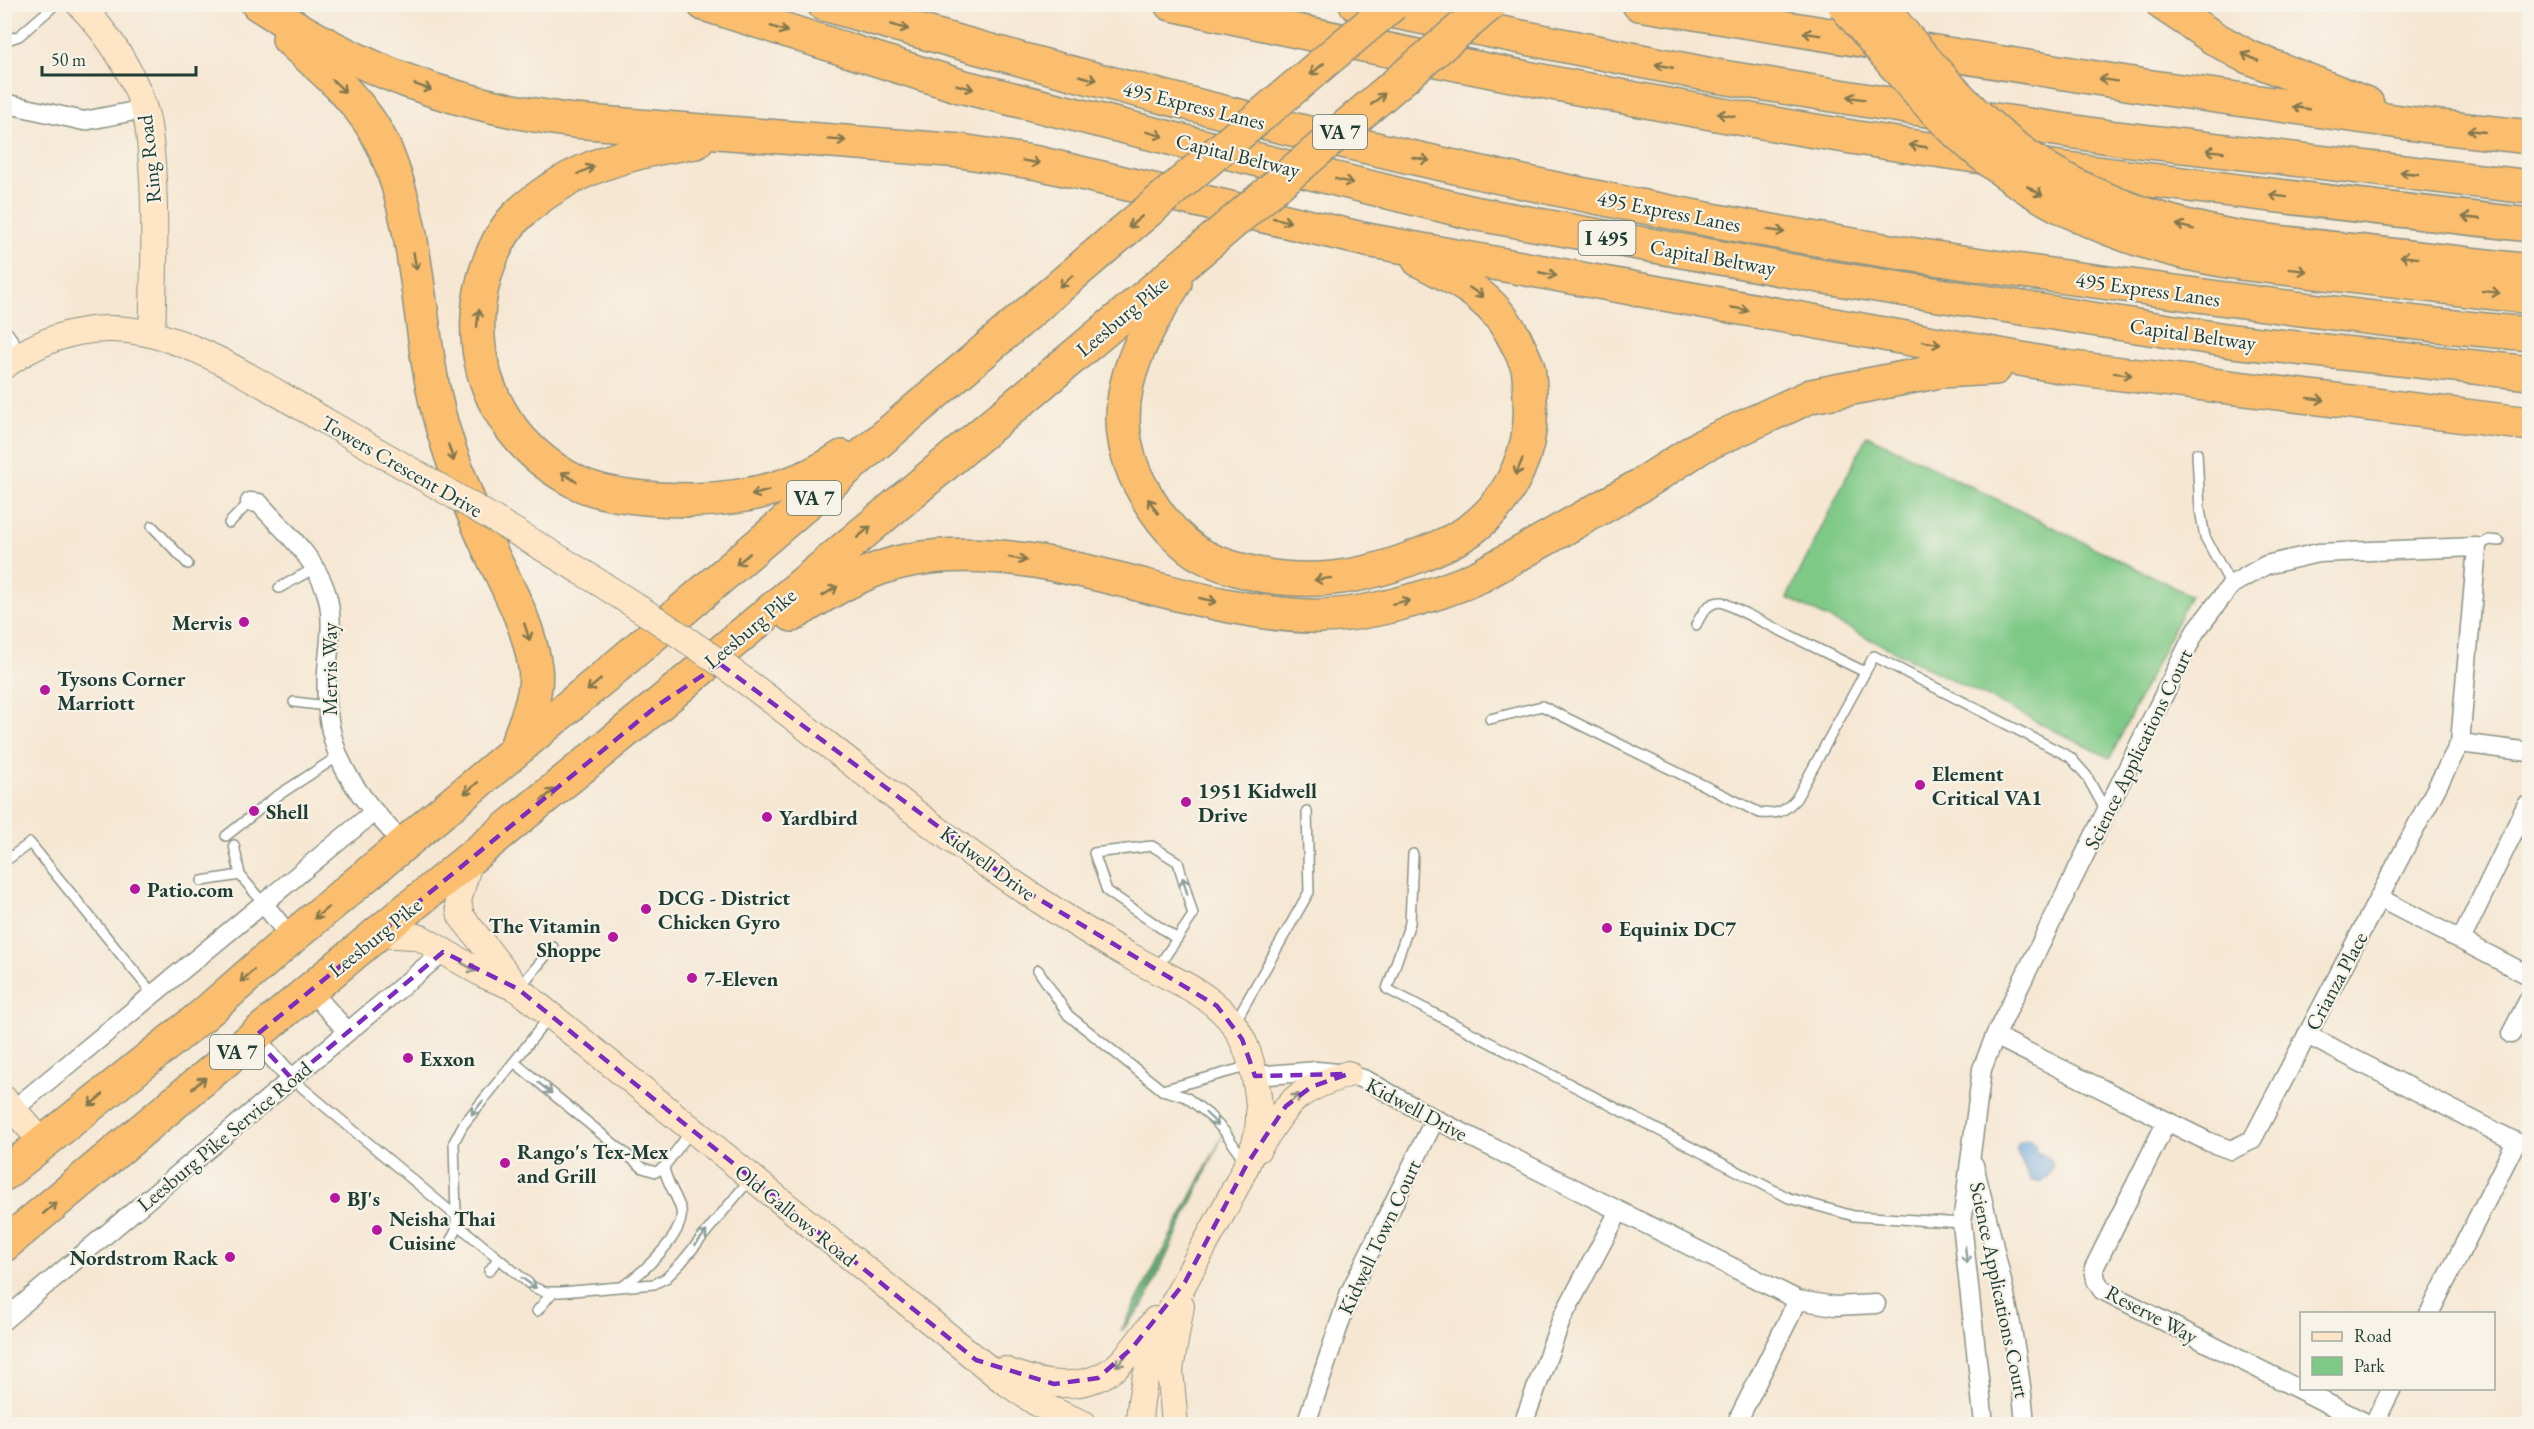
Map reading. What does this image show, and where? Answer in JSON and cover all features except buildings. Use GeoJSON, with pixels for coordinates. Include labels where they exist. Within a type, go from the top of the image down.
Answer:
{"type":"FeatureCollection","features":[{"type":"Feature","properties":{"kind":"highway"},"geometry":{"type":"LineString","coordinates":[[249,4],[347,93],[373,128],[395,174],[414,253],[429,358],[442,424],[473,512],[528,633],[536,669],[533,701],[515,750]]}},
{"type":"Feature","properties":{"kind":"highway"},"geometry":{"type":"LineString","coordinates":[[258,4],[326,46],[375,69],[472,103],[526,115],[574,121],[961,151],[1038,163],[1367,240],[2065,367],[2529,424]]}},
{"type":"Feature","properties":{"kind":"highway","name":"Capital Beltway"},"geometry":{"type":"LineString","coordinates":[[704,4],[960,86],[1473,213],[1825,277],[2232,341],[2529,373]]}},
{"type":"Feature","properties":{"kind":"highway","name":"495 Express Lanes"},"geometry":{"type":"LineString","coordinates":[[824,4],[996,54],[1189,105],[1383,151],[1723,222],[1958,262],[2192,295],[2331,313],[2529,334]]}},
{"type":"Feature","properties":{"kind":"highway"},"geometry":{"type":"LineString","coordinates":[[1171,4],[1452,64],[1812,130],[2082,171],[2529,225]]}},
{"type":"Feature","properties":{"kind":"highway"},"geometry":{"type":"LineString","coordinates":[[1356,4],[1716,76],[1913,108],[2128,140],[2529,187]]}},
{"type":"Feature","properties":{"kind":"highway","name":"VA 7"},"geometry":{"type":"LineString","coordinates":[[4,1174],[202,1016],[291,938],[938,393],[1110,243],[1394,4]]}},
{"type":"Feature","properties":{"kind":"highway","name":"Leesburg Pike"},"geometry":{"type":"LineString","coordinates":[[4,1245],[377,934],[658,705],[1490,4]]}},
{"type":"Feature","properties":{"kind":"highway"},"geometry":{"type":"LineString","coordinates":[[1639,4],[2145,86],[2422,125],[2529,136]]}},
{"type":"Feature","properties":{"kind":"highway"},"geometry":{"type":"LineString","coordinates":[[1844,4],[1949,124],[1983,155],[2024,185],[2066,210],[2108,229],[2150,244],[2195,256],[2241,250],[2529,271]]}},
{"type":"Feature","properties":{"kind":"highway"},"geometry":{"type":"LineString","coordinates":[[1878,4],[1968,106],[2000,135],[2038,163],[2078,187],[2118,206],[2200,231],[2241,250],[2529,297]]}},
{"type":"Feature","properties":{"kind":"highway"},"geometry":{"type":"LineString","coordinates":[[2163,4],[2246,56],[2422,125]]}},
{"type":"Feature","properties":{"kind":"highway"},"geometry":{"type":"LineString","coordinates":[[779,136],[722,138],[667,145],[603,162],[553,186],[517,216],[497,245],[482,284],[476,327],[482,370],[501,416],[533,454],[577,483],[624,495],[667,500],[710,500],[747,497],[783,486],[828,466],[938,393]]}},
{"type":"Feature","properties":{"kind":"highway"},"geometry":{"type":"LineString","coordinates":[[1190,259],[1157,312],[1132,362],[1121,420],[1127,457],[1153,507],[1173,532],[1196,552],[1222,565],[1270,578],[1313,580],[1368,573],[1399,564],[1472,529],[1497,504],[1521,467],[1532,417],[1528,368],[1510,327],[1487,299],[1461,282],[1416,259],[1367,240]]}},
{"type":"Feature","properties":{"kind":"highway"},"geometry":{"type":"LineString","coordinates":[[658,705],[839,585],[910,560],[990,554],[1092,573],[1241,608],[1309,616],[1354,612],[1417,599],[1458,586],[1480,576],[1641,484],[1702,446],[1811,396],[1940,370],[2065,367]]}},
{"type":"Feature","properties":{"kind":"street","name":"Ring Road"},"geometry":{"type":"LineString","coordinates":[[79,4],[93,18],[117,50],[145,109],[154,189],[155,248],[152,333]]}},
{"type":"Feature","properties":{"kind":"street"},"geometry":{"type":"LineString","coordinates":[[4,103],[84,121],[145,109]]}},
{"type":"Feature","properties":{"kind":"street","name":"Towers Crescent Drive"},"geometry":{"type":"LineString","coordinates":[[12,361],[45,343],[78,333],[104,329],[152,333],[181,342],[210,355],[572,566],[689,642],[772,702]]}},
{"type":"Feature","properties":{"kind":"street"},"geometry":{"type":"LineString","coordinates":[[4,335],[12,361]]}},
{"type":"Feature","properties":{"kind":"street","name":"Mervis Way"},"geometry":{"type":"LineString","coordinates":[[250,502],[259,503],[315,568],[326,590],[329,605],[327,706],[337,756],[345,773],[374,812],[404,844]]}},
{"type":"Feature","properties":{"kind":"street","name":"Science Applications Court"},"geometry":{"type":"LineString","coordinates":[[1984,1425],[1962,1223],[1973,1122],[1982,1069],[1995,1036],[2196,633],[2231,585],[2266,565],[2318,553],[2477,547]]}},
{"type":"Feature","properties":{"kind":"street","name":"Crianza Place"},"geometry":{"type":"LineString","coordinates":[[1995,1036],[2209,1142],[2231,1150],[2252,1140],[2460,743],[2477,547]]}},
{"type":"Feature","properties":{"kind":"street","name":"Kidwell Drive"},"geometry":{"type":"LineString","coordinates":[[772,702],[1022,889],[1217,1006],[1234,1024],[1253,1071],[1317,1071],[1348,1074],[1366,1080],[1435,1119],[1798,1300],[1835,1306],[1876,1304]]}},
{"type":"Feature","properties":{"kind":"street"},"geometry":{"type":"LineString","coordinates":[[2460,743],[2529,752]]}},
{"type":"Feature","properties":{"kind":"street"},"geometry":{"type":"LineString","coordinates":[[2461,940],[2526,806]]}},
{"type":"Feature","properties":{"kind":"street"},"geometry":{"type":"LineString","coordinates":[[43,1143],[9,1104],[153,994],[374,812]]}},
{"type":"Feature","properties":{"kind":"street","name":"Old Gallows Road"},"geometry":{"type":"LineString","coordinates":[[470,859],[458,901],[461,916],[518,989],[976,1360],[1038,1404],[1084,1425]]}},
{"type":"Feature","properties":{"kind":"street"},"geometry":{"type":"LineString","coordinates":[[2379,898],[2529,976]]}},
{"type":"Feature","properties":{"kind":"street"},"geometry":{"type":"LineString","coordinates":[[263,903],[291,938]]}},
{"type":"Feature","properties":{"kind":"street","name":"Old Gallows Road"},"geometry":{"type":"LineString","coordinates":[[377,934],[413,936],[432,944],[484,975],[518,989]]}},
{"type":"Feature","properties":{"kind":"street","name":"Leesburg Pike Service Road"},"geometry":{"type":"LineString","coordinates":[[4,1320],[443,952]]}},
{"type":"Feature","properties":{"kind":"street"},"geometry":{"type":"LineString","coordinates":[[310,990],[347,1031]]}},
{"type":"Feature","properties":{"kind":"street"},"geometry":{"type":"LineString","coordinates":[[2511,1034],[2529,997]]}},
{"type":"Feature","properties":{"kind":"street"},"geometry":{"type":"LineString","coordinates":[[2307,1035],[2516,1142],[2430,1312]]}},
{"type":"Feature","properties":{"kind":"street"},"geometry":{"type":"LineString","coordinates":[[254,1037],[292,1078]]}},
{"type":"Feature","properties":{"kind":"street"},"geometry":{"type":"LineString","coordinates":[[1247,1164],[1257,1134],[1259,1113],[1253,1071]]}},
{"type":"Feature","properties":{"kind":"street"},"geometry":{"type":"LineString","coordinates":[[1139,1425],[1144,1380],[1158,1334],[1247,1164],[1294,1098],[1320,1083],[1348,1074]]}},
{"type":"Feature","properties":{"kind":"street","name":"Kidwell Town Court"},"geometry":{"type":"LineString","coordinates":[[1306,1425],[1350,1292],[1435,1119]]}},
{"type":"Feature","properties":{"kind":"street","name":"Reserve Way"},"geometry":{"type":"LineString","coordinates":[[2167,1121],[2094,1268],[2096,1280],[2102,1290],[2368,1425]]}},
{"type":"Feature","properties":{"kind":"street","name":"Science Applications Court"},"geometry":{"type":"LineString","coordinates":[[1971,1155],[2001,1274],[2022,1390],[2025,1425]]}},
{"type":"Feature","properties":{"kind":"street"},"geometry":{"type":"LineString","coordinates":[[1523,1425],[1562,1318],[1619,1211]]}},
{"type":"Feature","properties":{"kind":"street"},"geometry":{"type":"LineString","coordinates":[[976,1360],[1014,1374],[1054,1384],[1079,1384],[1098,1378],[1116,1367],[1185,1282]]}},
{"type":"Feature","properties":{"kind":"street"},"geometry":{"type":"LineString","coordinates":[[1175,1425],[1170,1370],[1185,1282]]}},
{"type":"Feature","properties":{"kind":"street"},"geometry":{"type":"LineString","coordinates":[[1736,1425],[1798,1300]]}},
{"type":"Feature","properties":{"kind":"street"},"geometry":{"type":"LineString","coordinates":[[2374,1425],[2392,1390]]}},
{"type":"Feature","properties":{"kind":"lane"},"geometry":{"type":"LineString","coordinates":[[4,41],[19,36],[56,4]]}},
{"type":"Feature","properties":{"kind":"lane"},"geometry":{"type":"LineString","coordinates":[[2196,453],[2200,510],[2205,537],[2231,585]]}},
{"type":"Feature","properties":{"kind":"lane"},"geometry":{"type":"LineString","coordinates":[[229,523],[250,502]]}},
{"type":"Feature","properties":{"kind":"lane"},"geometry":{"type":"LineString","coordinates":[[152,526],[188,564]]}},
{"type":"Feature","properties":{"kind":"lane"},"geometry":{"type":"LineString","coordinates":[[2477,547],[2489,540],[2499,541]]}},
{"type":"Feature","properties":{"kind":"lane"},"geometry":{"type":"LineString","coordinates":[[279,588],[315,568]]}},
{"type":"Feature","properties":{"kind":"lane"},"geometry":{"type":"LineString","coordinates":[[1696,625],[1703,610],[1715,602],[1722,602],[1865,672]]}},
{"type":"Feature","properties":{"kind":"lane"},"geometry":{"type":"LineString","coordinates":[[1490,718],[1542,706],[1760,813],[1774,814],[1786,810],[1796,799],[1874,656],[2070,757],[2086,775],[2106,812]]}},
{"type":"Feature","properties":{"kind":"lane"},"geometry":{"type":"LineString","coordinates":[[294,702],[327,706]]}},
{"type":"Feature","properties":{"kind":"lane"},"geometry":{"type":"LineString","coordinates":[[226,836],[274,798],[337,756]]}},
{"type":"Feature","properties":{"kind":"lane"},"geometry":{"type":"LineString","coordinates":[[1234,1024],[1309,892],[1307,811]]}},
{"type":"Feature","properties":{"kind":"lane"},"geometry":{"type":"LineString","coordinates":[[4,862],[30,843],[153,994]]}},
{"type":"Feature","properties":{"kind":"lane"},"geometry":{"type":"LineString","coordinates":[[234,845],[240,875],[263,903]]}},
{"type":"Feature","properties":{"kind":"lane"},"geometry":{"type":"LineString","coordinates":[[1155,970],[1177,939],[1193,915],[1178,862],[1152,846],[1094,853],[1107,891],[1177,939]]}},
{"type":"Feature","properties":{"kind":"lane"},"geometry":{"type":"LineString","coordinates":[[1413,854],[1410,923],[1387,989],[1789,1198],[1854,1216],[1962,1223]]}},
{"type":"Feature","properties":{"kind":"lane"},"geometry":{"type":"LineString","coordinates":[[202,881],[240,875]]}},
{"type":"Feature","properties":{"kind":"lane"},"geometry":{"type":"LineString","coordinates":[[518,989],[553,947]]}},
{"type":"Feature","properties":{"kind":"lane"},"geometry":{"type":"LineString","coordinates":[[1038,970],[1068,1015],[1162,1090],[1186,1097],[1208,1114],[1225,1132],[1247,1164]]}},
{"type":"Feature","properties":{"kind":"lane"},"geometry":{"type":"LineString","coordinates":[[451,1240],[456,1231],[453,1161],[456,1135],[550,1015]]}},
{"type":"Feature","properties":{"kind":"lane"},"geometry":{"type":"LineString","coordinates":[[514,1062],[643,1168],[656,1172],[664,1167],[691,1130]]}},
{"type":"Feature","properties":{"kind":"lane"},"geometry":{"type":"LineString","coordinates":[[1162,1090],[1253,1071]]}},
{"type":"Feature","properties":{"kind":"lane"},"geometry":{"type":"LineString","coordinates":[[292,1078],[456,1216],[463,1229],[498,1259],[533,1287],[552,1293],[654,1284],[666,1278],[751,1178]]}},
{"type":"Feature","properties":{"kind":"lane"},"geometry":{"type":"LineString","coordinates":[[621,1287],[643,1271],[674,1234],[680,1222],[681,1209],[664,1167]]}},
{"type":"Feature","properties":{"kind":"lane"},"geometry":{"type":"LineString","coordinates":[[489,1271],[498,1259]]}},
{"type":"Feature","properties":{"kind":"lane"},"geometry":{"type":"LineString","coordinates":[[537,1311],[552,1293]]}},
{"type":"Feature","properties":{"kind":"highlighted area"},"geometry":{"type":"Polygon","coordinates":[[[720,664],[1022,889],[1217,1006],[1242,1039],[1255,1076],[1348,1074],[1311,1087],[1286,1106],[1247,1164],[1185,1282],[1132,1348],[1098,1378],[1054,1384],[976,1360],[518,989],[443,952],[292,1079],[254,1037],[658,705],[720,664]]]}},
{"type":"Feature","properties":{"kind":"green space"},"geometry":{"type":"Polygon","coordinates":[[[1867,435],[2190,595],[2110,758],[1787,598],[1867,435]]]}},
{"type":"Feature","properties":{"kind":"green space"},"geometry":{"type":"Polygon","coordinates":[[[1223,1135],[1144,1304],[1121,1331],[1223,1135]]]}},
{"type":"Feature","properties":{"kind":"water"},"geometry":{"type":"Polygon","coordinates":[[[2029,1139],[2035,1144],[2036,1152],[2047,1156],[2053,1166],[2048,1177],[2043,1181],[2032,1181],[2029,1178],[2016,1149],[2020,1142],[2029,1139]]]}},
{"type":"Feature","properties":{"kind":"place","name":"Mervis"},"geometry":{"type":"Point","coordinates":[244,622]}},
{"type":"Feature","properties":{"kind":"place","name":"Tysons Corner Marriott"},"geometry":{"type":"Point","coordinates":[45,690]}},
{"type":"Feature","properties":{"kind":"place","name":"Element Critical VA1"},"geometry":{"type":"Point","coordinates":[1920,785]}},
{"type":"Feature","properties":{"kind":"place","name":"1951 Kidwell Drive"},"geometry":{"type":"Point","coordinates":[1186,802]}},
{"type":"Feature","properties":{"kind":"place","name":"Shell"},"geometry":{"type":"Point","coordinates":[254,811]}},
{"type":"Feature","properties":{"kind":"place","name":"Yardbird"},"geometry":{"type":"Point","coordinates":[767,817]}},
{"type":"Feature","properties":{"kind":"place","name":"Patio.com"},"geometry":{"type":"Point","coordinates":[135,889]}},
{"type":"Feature","properties":{"kind":"place","name":"DCG - District Chicken Gyro"},"geometry":{"type":"Point","coordinates":[646,909]}},
{"type":"Feature","properties":{"kind":"place","name":"Equinix DC7"},"geometry":{"type":"Point","coordinates":[1607,928]}},
{"type":"Feature","properties":{"kind":"place","name":"The Vitamin Shoppe"},"geometry":{"type":"Point","coordinates":[613,937]}},
{"type":"Feature","properties":{"kind":"place","name":"7-Eleven"},"geometry":{"type":"Point","coordinates":[692,978]}},
{"type":"Feature","properties":{"kind":"place","name":"Exxon"},"geometry":{"type":"Point","coordinates":[408,1058]}},
{"type":"Feature","properties":{"kind":"place","name":"Rango's Tex-Mex and Grill"},"geometry":{"type":"Point","coordinates":[505,1163]}},
{"type":"Feature","properties":{"kind":"place","name":"BJ's"},"geometry":{"type":"Point","coordinates":[335,1198]}},
{"type":"Feature","properties":{"kind":"place","name":"Neisha Thai Cuisine"},"geometry":{"type":"Point","coordinates":[377,1230]}},
{"type":"Feature","properties":{"kind":"place","name":"Nordstrom Rack"},"geometry":{"type":"Point","coordinates":[230,1257]}}]}
